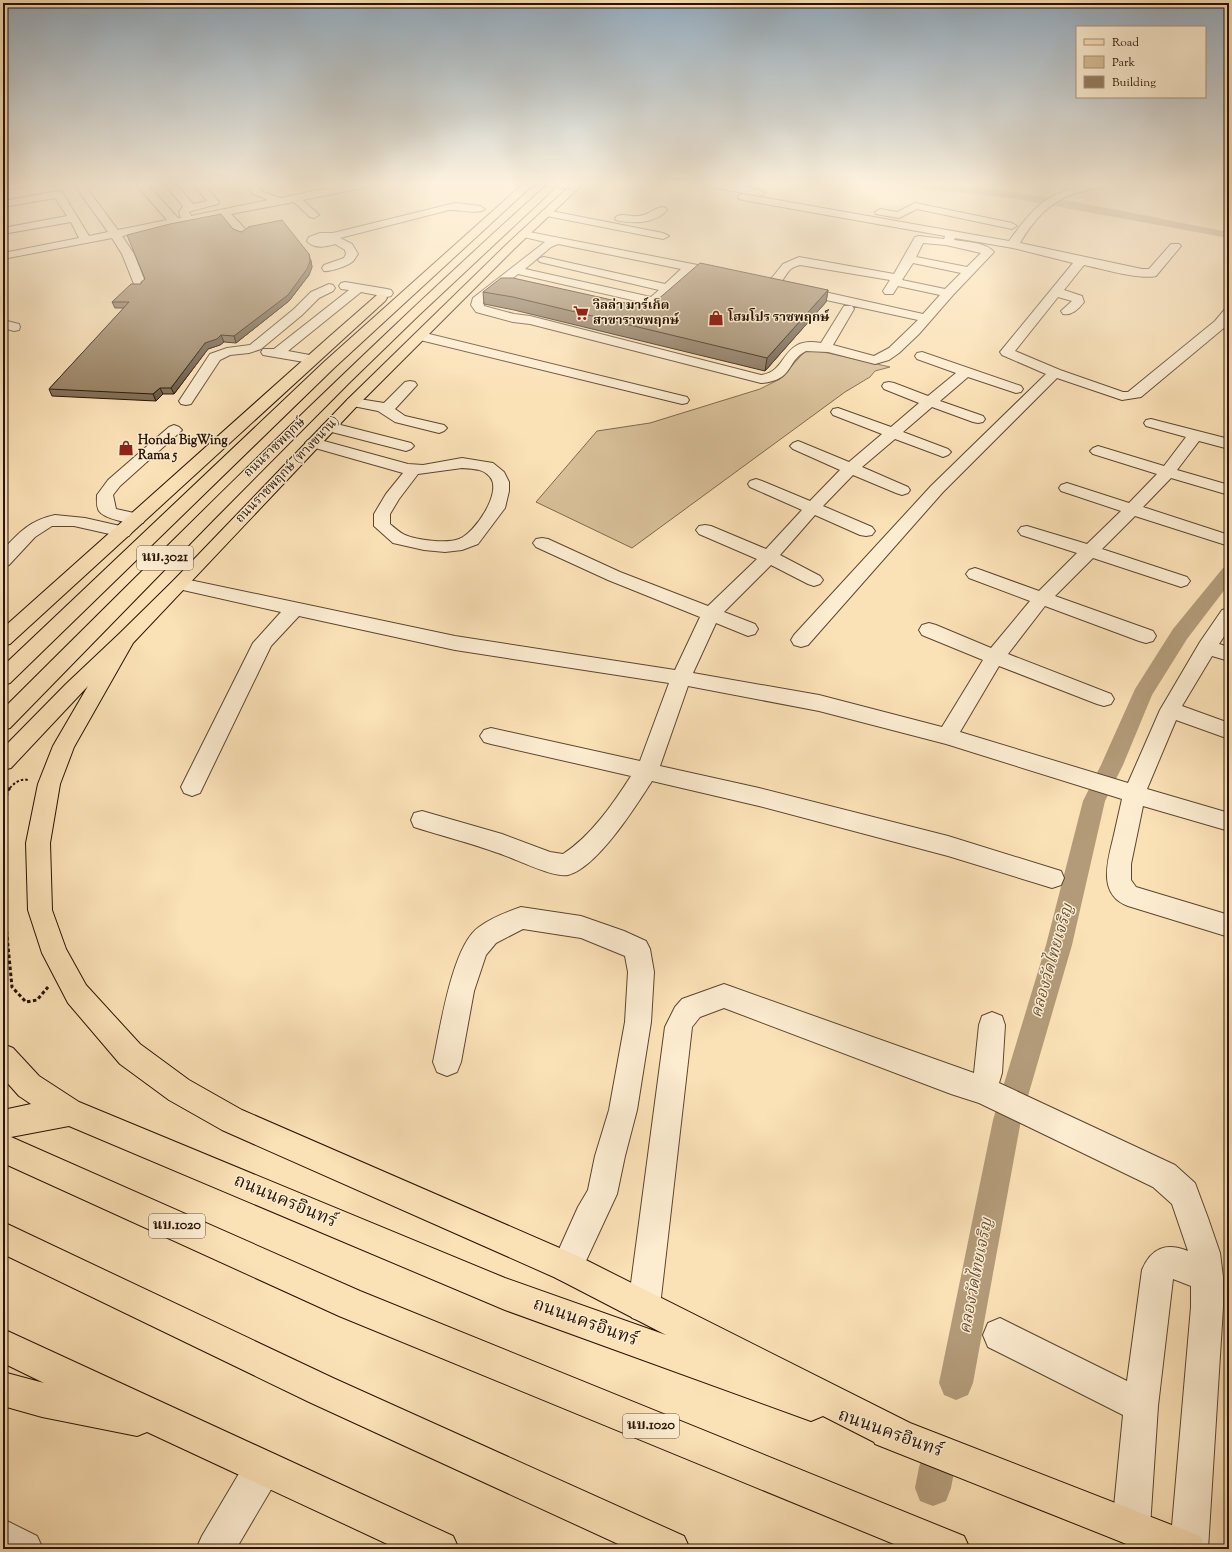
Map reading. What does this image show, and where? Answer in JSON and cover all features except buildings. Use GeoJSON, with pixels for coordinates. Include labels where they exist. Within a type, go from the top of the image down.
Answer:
{"type":"FeatureCollection","features":[{"type":"Feature","properties":{"kind":"main road","name":"นบ.3021"},"geometry":{"type":"LineString","coordinates":[[3,639],[123,532],[310,359],[408,274],[415,272],[438,255]]}},
{"type":"Feature","properties":{"kind":"main road","name":"ถนนราชพฤกษ์"},"geometry":{"type":"LineString","coordinates":[[3,678],[302,391],[449,255]]}},
{"type":"Feature","properties":{"kind":"main road","name":"ถนนราชพฤกษ์"},"geometry":{"type":"LineString","coordinates":[[3,722],[250,473],[421,306],[476,255]]}},
{"type":"Feature","properties":{"kind":"main road","name":"ถนนราชพฤกษ์ (ทางขนาน)"},"geometry":{"type":"LineString","coordinates":[[3,762],[73,689],[126,639],[180,584],[353,402],[502,255]]}},
{"type":"Feature","properties":{"kind":"main road"},"geometry":{"type":"LineString","coordinates":[[126,639],[64,746],[49,784],[42,814],[38,843],[40,910],[55,953],[77,994],[130,1054],[179,1090],[232,1120],[567,1267],[900,1436]]}},
{"type":"Feature","properties":{"kind":"main road","name":"ถนนนครอินทร์"},"geometry":{"type":"LineString","coordinates":[[3,1058],[29,1086],[69,1112],[505,1294],[900,1436],[1188,1549]]}},
{"type":"Feature","properties":{"kind":"main road"},"geometry":{"type":"LineString","coordinates":[[3,1124],[69,1112]]}},
{"type":"Feature","properties":{"kind":"main road","name":"นบ.1020"},"geometry":{"type":"LineString","coordinates":[[3,1148],[352,1304],[951,1549]]}},
{"type":"Feature","properties":{"kind":"main road"},"geometry":{"type":"LineString","coordinates":[[3,1238],[321,1390],[671,1549]]}},
{"type":"Feature","properties":{"kind":"main road"},"geometry":{"type":"LineString","coordinates":[[3,1346],[170,1426],[440,1549]]}},
{"type":"Feature","properties":{"kind":"main road"},"geometry":{"type":"LineString","coordinates":[[3,1389],[42,1400],[170,1426]]}},
{"type":"Feature","properties":{"kind":"street"},"geometry":{"type":"LineString","coordinates":[[129,255],[140,284]]}},
{"type":"Feature","properties":{"kind":"street"},"geometry":{"type":"LineString","coordinates":[[321,255],[328,268],[331,285]]}},
{"type":"Feature","properties":{"kind":"street"},"geometry":{"type":"LineString","coordinates":[[328,268],[348,260],[351,255]]}},
{"type":"Feature","properties":{"kind":"street"},"geometry":{"type":"LineString","coordinates":[[535,255],[499,282],[477,301],[480,309],[513,318],[530,320],[761,379],[770,379],[777,376],[801,347],[810,346],[825,348],[867,359],[882,359],[914,332],[948,293],[985,255]]}},
{"type":"Feature","properties":{"kind":"street"},"geometry":{"type":"LineString","coordinates":[[580,255],[681,276]]}},
{"type":"Feature","properties":{"kind":"street"},"geometry":{"type":"LineString","coordinates":[[633,255],[736,276]]}},
{"type":"Feature","properties":{"kind":"street"},"geometry":{"type":"LineString","coordinates":[[879,307],[911,255]]}},
{"type":"Feature","properties":{"kind":"street"},"geometry":{"type":"LineString","coordinates":[[1057,255],[1142,273],[1152,273],[1167,255]]}},
{"type":"Feature","properties":{"kind":"street"},"geometry":{"type":"LineString","coordinates":[[966,257],[981,260]]}},
{"type":"Feature","properties":{"kind":"street"},"geometry":{"type":"LineString","coordinates":[[532,258],[668,288]]}},
{"type":"Feature","properties":{"kind":"street"},"geometry":{"type":"LineString","coordinates":[[909,259],[970,271]]}},
{"type":"Feature","properties":{"kind":"street"},"geometry":{"type":"LineString","coordinates":[[773,284],[787,266],[799,261],[898,277],[948,293]]}},
{"type":"Feature","properties":{"kind":"street"},"geometry":{"type":"LineString","coordinates":[[1081,261],[1007,352],[1055,373],[1122,396],[1129,396],[1136,394],[1227,317]]}},
{"type":"Feature","properties":{"kind":"street"},"geometry":{"type":"LineString","coordinates":[[812,280],[824,265]]}},
{"type":"Feature","properties":{"kind":"street"},"geometry":{"type":"LineString","coordinates":[[606,307],[639,313],[654,302],[690,267]]}},
{"type":"Feature","properties":{"kind":"street"},"geometry":{"type":"LineString","coordinates":[[516,270],[654,302]]}},
{"type":"Feature","properties":{"kind":"street"},"geometry":{"type":"LineString","coordinates":[[841,286],[852,270]]}},
{"type":"Feature","properties":{"kind":"street"},"geometry":{"type":"LineString","coordinates":[[898,277],[917,274]]}},
{"type":"Feature","properties":{"kind":"street"},"geometry":{"type":"LineString","coordinates":[[945,279],[959,282]]}},
{"type":"Feature","properties":{"kind":"street"},"geometry":{"type":"LineString","coordinates":[[758,281],[925,318]]}},
{"type":"Feature","properties":{"kind":"street"},"geometry":{"type":"LineString","coordinates":[[255,349],[298,312],[315,295],[331,285],[343,282],[345,283],[345,286],[387,293]]}},
{"type":"Feature","properties":{"kind":"street"},"geometry":{"type":"LineString","coordinates":[[499,282],[514,286]]}},
{"type":"Feature","properties":{"kind":"street"},"geometry":{"type":"LineString","coordinates":[[277,353],[358,289]]}},
{"type":"Feature","properties":{"kind":"street"},"geometry":{"type":"LineString","coordinates":[[1056,292],[1078,299],[1078,302],[1067,311]]}},
{"type":"Feature","properties":{"kind":"street"},"geometry":{"type":"LineString","coordinates":[[888,294],[902,297]]}},
{"type":"Feature","properties":{"kind":"street"},"geometry":{"type":"LineString","coordinates":[[924,302],[938,304]]}},
{"type":"Feature","properties":{"kind":"street"},"geometry":{"type":"LineString","coordinates":[[825,348],[848,309]]}},
{"type":"Feature","properties":{"kind":"street"},"geometry":{"type":"LineString","coordinates":[[421,336],[682,400]]}},
{"type":"Feature","properties":{"kind":"street"},"geometry":{"type":"LineString","coordinates":[[186,401],[215,357],[233,351],[255,349],[310,359]]}},
{"type":"Feature","properties":{"kind":"street"},"geometry":{"type":"LineString","coordinates":[[922,356],[1016,388]]}},
{"type":"Feature","properties":{"kind":"street"},"geometry":{"type":"LineString","coordinates":[[422,820],[502,844],[549,862],[566,864],[580,856],[615,819],[647,771],[681,678],[711,614],[769,557],[812,508],[851,468],[891,433],[966,372]]}},
{"type":"Feature","properties":{"kind":"street"},"geometry":{"type":"LineString","coordinates":[[801,640],[937,488],[1055,373]]}},
{"type":"Feature","properties":{"kind":"street"},"geometry":{"type":"LineString","coordinates":[[386,409],[410,385]]}},
{"type":"Feature","properties":{"kind":"street"},"geometry":{"type":"LineString","coordinates":[[890,386],[978,419]]}},
{"type":"Feature","properties":{"kind":"street"},"geometry":{"type":"LineString","coordinates":[[353,402],[386,409],[400,418],[439,428]]}},
{"type":"Feature","properties":{"kind":"street"},"geometry":{"type":"LineString","coordinates":[[838,412],[943,452]]}},
{"type":"Feature","properties":{"kind":"street"},"geometry":{"type":"LineString","coordinates":[[1151,423],[1229,444]]}},
{"type":"Feature","properties":{"kind":"street"},"geometry":{"type":"LineString","coordinates":[[329,427],[406,446]]}},
{"type":"Feature","properties":{"kind":"street"},"geometry":{"type":"LineString","coordinates":[[137,519],[110,513],[106,508],[105,495],[114,483],[174,430]]}},
{"type":"Feature","properties":{"kind":"street"},"geometry":{"type":"LineString","coordinates":[[947,736],[995,657],[1042,599],[1133,509],[1167,472],[1196,435]]}},
{"type":"Feature","properties":{"kind":"street"},"geometry":{"type":"LineString","coordinates":[[313,443],[407,469],[414,469],[423,470],[462,463],[487,466],[498,475],[501,482],[501,491],[497,508],[472,540],[462,545],[445,547],[424,545],[399,539],[382,526],[382,514],[392,497],[414,469]]}},
{"type":"Feature","properties":{"kind":"street"},"geometry":{"type":"LineString","coordinates":[[798,446],[902,490]]}},
{"type":"Feature","properties":{"kind":"street"},"geometry":{"type":"LineString","coordinates":[[1098,451],[1229,490]]}},
{"type":"Feature","properties":{"kind":"street"},"geometry":{"type":"LineString","coordinates":[[756,484],[866,531]]}},
{"type":"Feature","properties":{"kind":"street"},"geometry":{"type":"LineString","coordinates":[[1067,488],[1229,541]]}},
{"type":"Feature","properties":{"kind":"street"},"geometry":{"type":"LineString","coordinates":[[3,561],[28,536],[46,522],[69,520],[123,532]]}},
{"type":"Feature","properties":{"kind":"street"},"geometry":{"type":"LineString","coordinates":[[706,530],[769,557],[814,580]]}},
{"type":"Feature","properties":{"kind":"street"},"geometry":{"type":"LineString","coordinates":[[1027,531],[1182,581]]}},
{"type":"Feature","properties":{"kind":"street"},"geometry":{"type":"LineString","coordinates":[[542,543],[614,576],[748,629]]}},
{"type":"Feature","properties":{"kind":"street"},"geometry":{"type":"LineString","coordinates":[[975,574],[1146,636]]}},
{"type":"Feature","properties":{"kind":"street"},"geometry":{"type":"LineString","coordinates":[[180,584],[455,643],[681,678],[819,703],[947,736],[1083,779],[1229,822]]}},
{"type":"Feature","properties":{"kind":"street"},"geometry":{"type":"LineString","coordinates":[[192,787],[263,643],[294,609]]}},
{"type":"Feature","properties":{"kind":"street"},"geometry":{"type":"LineString","coordinates":[[1229,614],[1207,647],[1170,710],[1127,792],[1119,864],[1119,880],[1121,888],[1128,895],[1229,926]]}},
{"type":"Feature","properties":{"kind":"street"},"geometry":{"type":"LineString","coordinates":[[929,630],[1104,699]]}},
{"type":"Feature","properties":{"kind":"street"},"geometry":{"type":"LineString","coordinates":[[1207,647],[1229,654]]}},
{"type":"Feature","properties":{"kind":"street"},"geometry":{"type":"LineString","coordinates":[[1170,710],[1229,731]]}},
{"type":"Feature","properties":{"kind":"street"},"geometry":{"type":"LineString","coordinates":[[491,736],[759,797],[933,842],[1052,878]]}},
{"type":"Feature","properties":{"kind":"street"},"geometry":{"type":"LineString","coordinates":[[447,1062],[461,991],[469,965],[476,948],[487,935],[521,918],[581,928],[614,939],[637,949],[641,972],[638,1022],[623,1110],[610,1156],[602,1194],[589,1218],[567,1267]]}},
{"type":"Feature","properties":{"kind":"street"},"geometry":{"type":"LineString","coordinates":[[644,1306],[679,1027],[684,1016],[691,1008],[724,996],[951,1080],[991,1093],[1164,1176],[1184,1194],[1204,1253],[1207,1277],[1207,1307],[1188,1549]]}},
{"type":"Feature","properties":{"kind":"street"},"geometry":{"type":"LineString","coordinates":[[991,1093],[988,1073],[992,1025]]}},
{"type":"Feature","properties":{"kind":"street"},"geometry":{"type":"LineString","coordinates":[[1131,1527],[1141,1406],[1158,1270],[1167,1262],[1180,1264],[1207,1277]]}},
{"type":"Feature","properties":{"kind":"street"},"geometry":{"type":"LineString","coordinates":[[1000,1335],[1141,1406]]}},
{"type":"Feature","properties":{"kind":"street"},"geometry":{"type":"LineString","coordinates":[[215,1549],[263,1468]]}},
{"type":"Feature","properties":{"kind":"street"},"geometry":{"type":"LineString","coordinates":[[3,1538],[24,1549]]}},
{"type":"Feature","properties":{"kind":"path"},"geometry":{"type":"LineString","coordinates":[[3,895],[12,987],[26,1002],[37,1000],[48,988],[48,982]]}},
{"type":"Feature","properties":{"kind":"green space"},"geometry":{"type":"Polygon","coordinates":[[[807,349],[890,367],[875,371],[870,377],[845,392],[632,548],[536,502],[597,431],[650,423],[760,389],[780,379],[807,349]]]}},
{"type":"Feature","properties":{"kind":"waterway","name":"คลองวัดไทยเจริญ"},"geometry":{"type":"LineString","coordinates":[[956,1383],[1007,1120],[1059,945],[1094,801],[1112,765],[1142,694],[1180,634],[1229,572]]}},
{"type":"Feature","properties":{"kind":"waterway","name":"คลองวัดไทยเจริญ"},"geometry":{"type":"LineString","coordinates":[[933,1488],[937,1467]]}},
{"type":"Feature","properties":{"kind":"place","name":"วิลล่า มาร์เก็ต สาขาราชพฤกษ์"},"geometry":{"type":"Point","coordinates":[581,313]}},
{"type":"Feature","properties":{"kind":"place","name":"โฮมโปร ราชพฤกษ์"},"geometry":{"type":"Point","coordinates":[716,318]}},
{"type":"Feature","properties":{"kind":"place","name":"Honda BigWing Rama 5"},"geometry":{"type":"Point","coordinates":[126,448]}}]}
